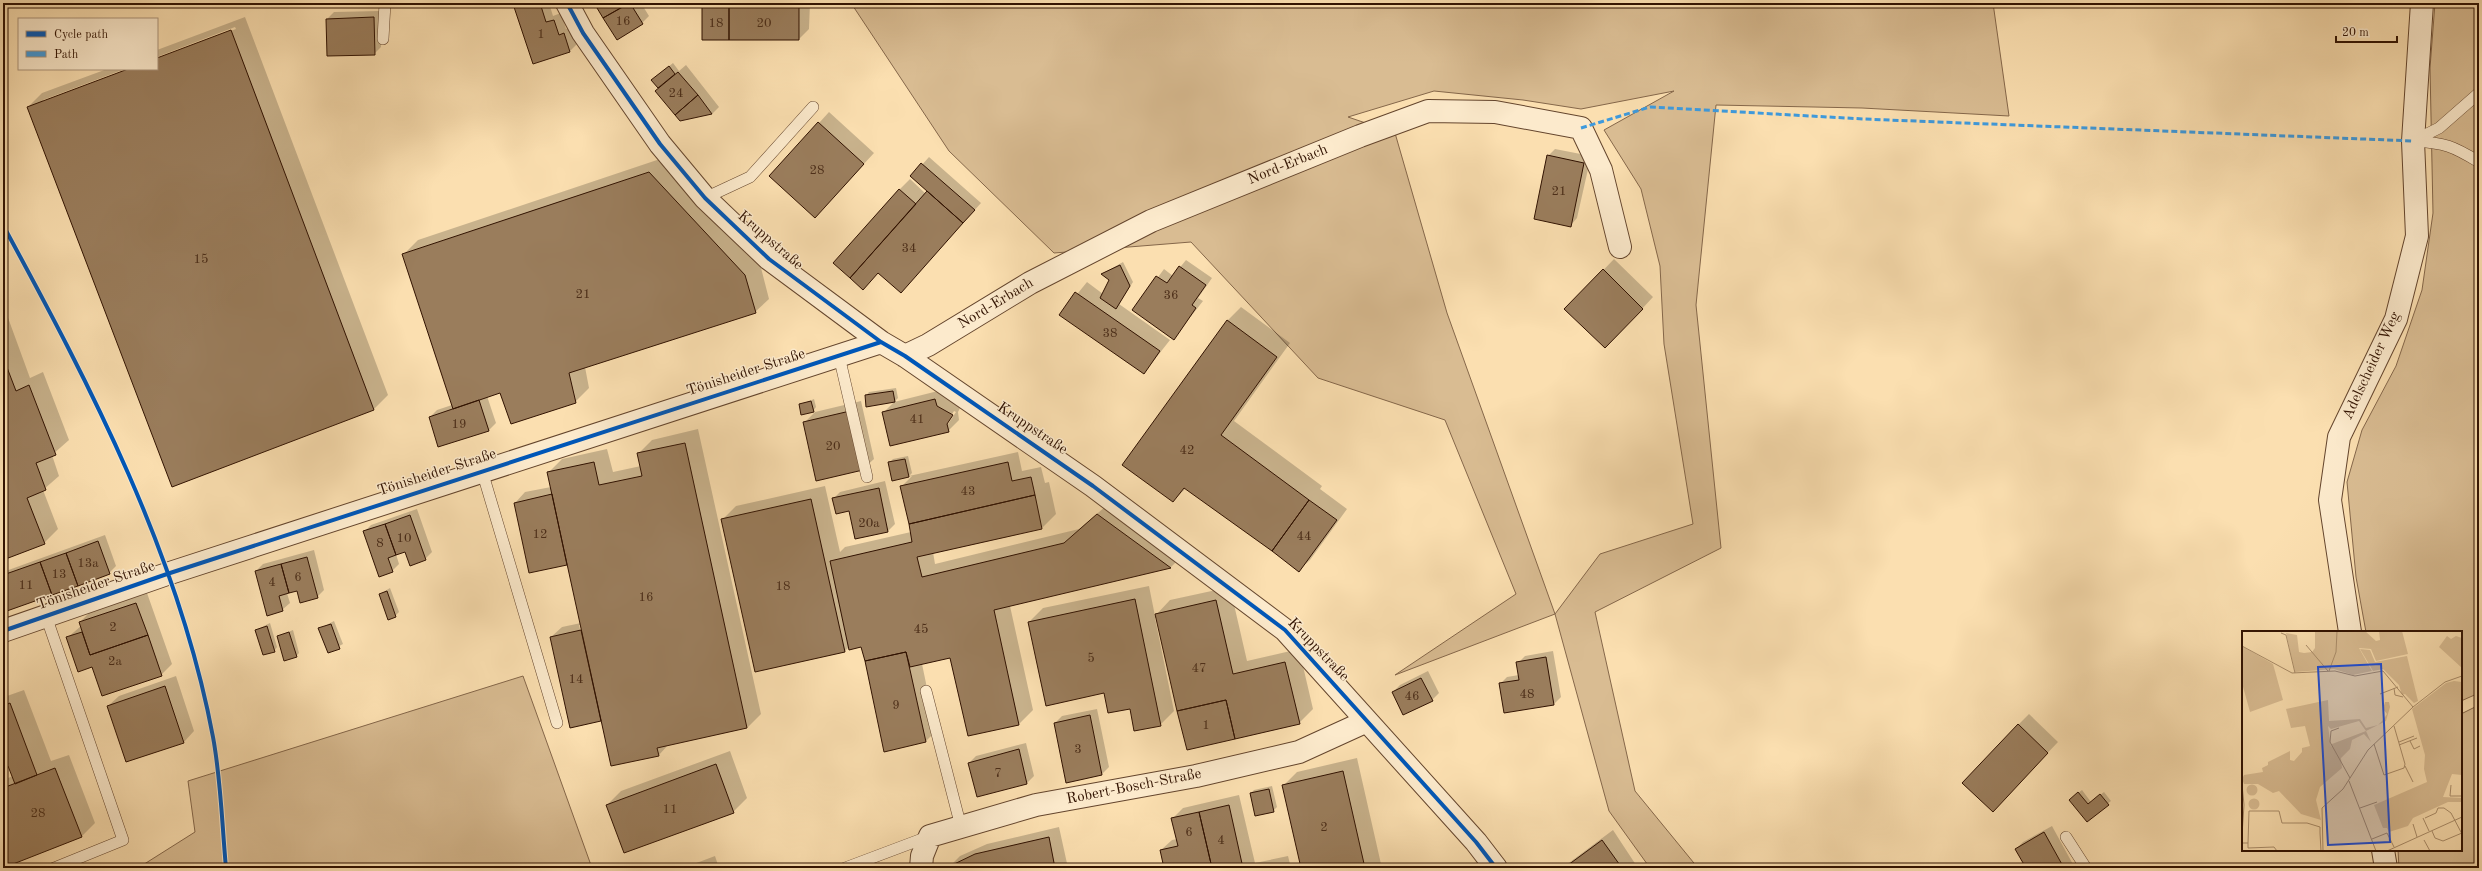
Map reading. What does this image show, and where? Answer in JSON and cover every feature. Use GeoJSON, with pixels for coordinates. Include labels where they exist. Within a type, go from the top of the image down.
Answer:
{"type":"FeatureCollection","features":[{"type":"Feature","properties":{"kind":"street","name":"Kruppstraße"},"geometry":{"type":"LineString","coordinates":[[567,3],[583,33],[656,138],[705,198],[769,259],[881,342],[905,356],[1093,486],[1285,630],[1318,664],[1476,842],[1496,868]]}},
{"type":"Feature","properties":{"kind":"street","name":"Adelscheider Weg"},"geometry":{"type":"LineString","coordinates":[[2350,631],[2330,500],[2339,437],[2396,319],[2416,236],[2413,141],[2422,3]]}},
{"type":"Feature","properties":{"kind":"street","name":"Nord-Erbach"},"geometry":{"type":"LineString","coordinates":[[905,356],[928,345],[1030,283],[1150,221],[1360,136],[1428,111],[1495,112],[1581,128],[1601,170],[1620,246]]}},
{"type":"Feature","properties":{"kind":"street","name":"Tönisheider Straße"},"geometry":{"type":"LineString","coordinates":[[3,631],[482,471],[881,342]]}},
{"type":"Feature","properties":{"kind":"street","name":"Robert-Bosch-Straße"},"geometry":{"type":"LineString","coordinates":[[930,836],[1036,805],[1196,776],[1299,752],[1367,720]]}},
{"type":"Feature","properties":{"kind":"street"},"geometry":{"type":"LineString","coordinates":[[921,868],[922,856],[930,836]]}},
{"type":"Feature","properties":{"kind":"street"},"geometry":{"type":"LineString","coordinates":[[2383,851],[2386,868]]}},
{"type":"Feature","properties":{"kind":"lane"},"geometry":{"type":"LineString","coordinates":[[383,39],[385,3]]}},
{"type":"Feature","properties":{"kind":"lane"},"geometry":{"type":"LineString","coordinates":[[2413,141],[2439,128],[2479,92]]}},
{"type":"Feature","properties":{"kind":"lane"},"geometry":{"type":"LineString","coordinates":[[705,198],[750,177],[813,107]]}},
{"type":"Feature","properties":{"kind":"lane"},"geometry":{"type":"LineString","coordinates":[[2413,141],[2442,143],[2456,148],[2479,162]]}},
{"type":"Feature","properties":{"kind":"lane"},"geometry":{"type":"LineString","coordinates":[[839,356],[867,477]]}},
{"type":"Feature","properties":{"kind":"lane"},"geometry":{"type":"LineString","coordinates":[[482,471],[557,723]]}},
{"type":"Feature","properties":{"kind":"lane"},"geometry":{"type":"LineString","coordinates":[[46,616],[123,840],[54,868]]}},
{"type":"Feature","properties":{"kind":"lane"},"geometry":{"type":"LineString","coordinates":[[926,691],[961,827]]}},
{"type":"Feature","properties":{"kind":"lane"},"geometry":{"type":"LineString","coordinates":[[845,868],[930,836]]}},
{"type":"Feature","properties":{"kind":"lane"},"geometry":{"type":"LineString","coordinates":[[2066,837],[2086,868]]}},
{"type":"Feature","properties":{"kind":"shaded area"},"geometry":{"type":"Polygon","coordinates":[[[851,3],[1993,3],[2009,116],[1862,108],[1716,105],[1696,305],[1721,548],[1595,612],[1635,791],[1698,868],[1650,868],[1609,811],[1555,614],[1395,675],[1516,594],[1445,420],[1318,378],[1191,242],[1054,253],[949,151],[851,3]],[[1434,91],[1348,117],[1395,133],[1447,313],[1555,614],[1600,554],[1693,524],[1664,344],[1660,266],[1641,189],[1604,130],[1674,91],[1581,109],[1523,100],[1434,91]]]}},
{"type":"Feature","properties":{"kind":"shaded area"},"geometry":{"type":"Polygon","coordinates":[[[2435,3],[2479,3],[2479,693],[2462,701],[2462,631],[2366,631],[2356,577],[2347,482],[2362,430],[2396,366],[2422,290],[2433,213],[2430,68],[2435,3]]]}},
{"type":"Feature","properties":{"kind":"shaded area"},"geometry":{"type":"Polygon","coordinates":[[[523,676],[592,868],[138,868],[195,832],[188,781],[523,676]]]}},
{"type":"Feature","properties":{"kind":"shaded area"},"geometry":{"type":"Polygon","coordinates":[[[2479,705],[2479,868],[2399,868],[2398,851],[2462,851],[2462,714],[2479,705]]]}},
{"type":"Feature","properties":{"kind":"building"},"geometry":{"type":"Polygon","coordinates":[[[527,3],[540,3],[546,22],[554,20],[559,35],[564,33],[570,52],[533,64],[514,7],[527,3]]]}},
{"type":"Feature","properties":{"kind":"building"},"geometry":{"type":"Polygon","coordinates":[[[594,3],[629,3],[603,18],[594,3]]]}},
{"type":"Feature","properties":{"kind":"building"},"geometry":{"type":"Polygon","coordinates":[[[630,3],[643,24],[617,40],[603,18],[630,3]]]}},
{"type":"Feature","properties":{"kind":"building"},"geometry":{"type":"Polygon","coordinates":[[[729,3],[799,3],[799,5],[729,5],[729,3]]]}},
{"type":"Feature","properties":{"kind":"building"},"geometry":{"type":"Polygon","coordinates":[[[702,5],[729,5],[729,40],[702,40],[702,5]]]}},
{"type":"Feature","properties":{"kind":"building"},"geometry":{"type":"Polygon","coordinates":[[[729,5],[799,5],[799,40],[729,40],[729,5]]]}},
{"type":"Feature","properties":{"kind":"building"},"geometry":{"type":"Polygon","coordinates":[[[374,17],[375,55],[327,56],[326,19],[374,17]]]}},
{"type":"Feature","properties":{"kind":"building"},"geometry":{"type":"Polygon","coordinates":[[[231,30],[374,410],[172,487],[27,107],[125,70],[158,70],[158,58],[231,30]]]}},
{"type":"Feature","properties":{"kind":"building"},"geometry":{"type":"Polygon","coordinates":[[[669,66],[675,74],[658,88],[651,80],[669,66]]]}},
{"type":"Feature","properties":{"kind":"building"},"geometry":{"type":"Polygon","coordinates":[[[678,72],[698,95],[675,115],[655,91],[678,72]]]}},
{"type":"Feature","properties":{"kind":"building"},"geometry":{"type":"Polygon","coordinates":[[[698,95],[712,114],[680,121],[675,115],[698,95]]]}},
{"type":"Feature","properties":{"kind":"building"},"geometry":{"type":"Polygon","coordinates":[[[818,122],[864,164],[815,218],[769,176],[818,122]]]}},
{"type":"Feature","properties":{"kind":"building"},"geometry":{"type":"Polygon","coordinates":[[[1547,155],[1584,163],[1571,227],[1534,219],[1547,155]]]}},
{"type":"Feature","properties":{"kind":"building"},"geometry":{"type":"Polygon","coordinates":[[[921,163],[975,210],[963,223],[910,176],[921,163]]]}},
{"type":"Feature","properties":{"kind":"building"},"geometry":{"type":"Polygon","coordinates":[[[649,172],[745,275],[756,313],[569,373],[576,403],[511,424],[500,393],[453,409],[402,254],[649,172]]]}},
{"type":"Feature","properties":{"kind":"building"},"geometry":{"type":"Polygon","coordinates":[[[899,189],[916,204],[850,278],[833,263],[899,189]]]}},
{"type":"Feature","properties":{"kind":"building"},"geometry":{"type":"Polygon","coordinates":[[[927,191],[963,223],[901,293],[878,273],[863,290],[850,278],[927,191]]]}},
{"type":"Feature","properties":{"kind":"building"},"geometry":{"type":"Polygon","coordinates":[[[1120,265],[1130,286],[1116,309],[1100,298],[1109,280],[1101,274],[1120,265]]]}},
{"type":"Feature","properties":{"kind":"building"},"geometry":{"type":"Polygon","coordinates":[[[1179,266],[1206,285],[1192,305],[1196,308],[1174,340],[1132,310],[1156,276],[1167,283],[1179,266]]]}},
{"type":"Feature","properties":{"kind":"building"},"geometry":{"type":"Polygon","coordinates":[[[1603,269],[1643,309],[1605,348],[1564,309],[1603,269]]]}},
{"type":"Feature","properties":{"kind":"building"},"geometry":{"type":"Polygon","coordinates":[[[1075,292],[1160,351],[1144,374],[1059,315],[1075,292]]]}},
{"type":"Feature","properties":{"kind":"building"},"geometry":{"type":"Polygon","coordinates":[[[1227,320],[1277,357],[1221,435],[1309,500],[1272,551],[1184,488],[1173,502],[1122,465],[1227,320]]]}},
{"type":"Feature","properties":{"kind":"building"},"geometry":{"type":"Polygon","coordinates":[[[3,357],[16,391],[29,385],[56,455],[36,463],[46,490],[27,498],[45,544],[3,560],[3,357]]]}},
{"type":"Feature","properties":{"kind":"building"},"geometry":{"type":"Polygon","coordinates":[[[893,391],[895,402],[866,407],[865,395],[893,391]]]}},
{"type":"Feature","properties":{"kind":"building"},"geometry":{"type":"Polygon","coordinates":[[[935,399],[937,406],[953,415],[947,424],[949,432],[890,446],[882,412],[935,399]]]}},
{"type":"Feature","properties":{"kind":"building"},"geometry":{"type":"Polygon","coordinates":[[[479,400],[489,431],[438,447],[429,417],[479,400]]]}},
{"type":"Feature","properties":{"kind":"building"},"geometry":{"type":"Polygon","coordinates":[[[811,401],[814,412],[801,415],[799,404],[811,401]]]}},
{"type":"Feature","properties":{"kind":"building"},"geometry":{"type":"Polygon","coordinates":[[[850,411],[863,470],[816,481],[803,422],[850,411]]]}},
{"type":"Feature","properties":{"kind":"building"},"geometry":{"type":"Polygon","coordinates":[[[685,443],[747,728],[657,748],[659,756],[611,766],[547,472],[594,462],[599,485],[642,476],[637,453],[685,443]]]}},
{"type":"Feature","properties":{"kind":"building"},"geometry":{"type":"Polygon","coordinates":[[[905,459],[909,477],[892,481],[888,462],[905,459]]]}},
{"type":"Feature","properties":{"kind":"building"},"geometry":{"type":"Polygon","coordinates":[[[1008,462],[1012,481],[1031,477],[1035,495],[909,524],[900,486],[1008,462]]]}},
{"type":"Feature","properties":{"kind":"building"},"geometry":{"type":"Polygon","coordinates":[[[879,488],[888,532],[855,539],[849,511],[836,514],[832,498],[879,488]]]}},
{"type":"Feature","properties":{"kind":"building"},"geometry":{"type":"Polygon","coordinates":[[[552,494],[567,565],[529,573],[514,503],[552,494]]]}},
{"type":"Feature","properties":{"kind":"building"},"geometry":{"type":"Polygon","coordinates":[[[1035,495],[1042,529],[917,557],[922,577],[1064,543],[1097,514],[1171,568],[994,610],[1019,725],[968,736],[950,658],[910,667],[906,652],[865,661],[861,647],[849,650],[830,561],[912,542],[909,524],[1035,495]]]}},
{"type":"Feature","properties":{"kind":"building"},"geometry":{"type":"Polygon","coordinates":[[[811,499],[845,652],[755,672],[721,519],[811,499]]]}},
{"type":"Feature","properties":{"kind":"building"},"geometry":{"type":"Polygon","coordinates":[[[1309,500],[1337,520],[1299,572],[1272,551],[1309,500]]]}},
{"type":"Feature","properties":{"kind":"building"},"geometry":{"type":"Polygon","coordinates":[[[410,515],[426,560],[410,566],[405,552],[396,555],[385,524],[410,515]]]}},
{"type":"Feature","properties":{"kind":"building"},"geometry":{"type":"Polygon","coordinates":[[[385,524],[396,555],[388,558],[393,572],[379,577],[363,531],[385,524]]]}},
{"type":"Feature","properties":{"kind":"building"},"geometry":{"type":"Polygon","coordinates":[[[98,541],[110,574],[78,586],[66,553],[98,541]]]}},
{"type":"Feature","properties":{"kind":"building"},"geometry":{"type":"Polygon","coordinates":[[[66,553],[78,586],[52,595],[40,562],[66,553]]]}},
{"type":"Feature","properties":{"kind":"building"},"geometry":{"type":"Polygon","coordinates":[[[307,557],[318,598],[300,603],[297,591],[289,593],[281,564],[307,557]]]}},
{"type":"Feature","properties":{"kind":"building"},"geometry":{"type":"Polygon","coordinates":[[[40,562],[52,595],[4,612],[3,575],[40,562]]]}},
{"type":"Feature","properties":{"kind":"building"},"geometry":{"type":"Polygon","coordinates":[[[281,564],[289,593],[279,596],[283,611],[267,616],[255,571],[281,564]]]}},
{"type":"Feature","properties":{"kind":"building"},"geometry":{"type":"Polygon","coordinates":[[[387,591],[396,617],[388,620],[379,594],[387,591]]]}},
{"type":"Feature","properties":{"kind":"building"},"geometry":{"type":"Polygon","coordinates":[[[1135,599],[1161,726],[1134,731],[1130,709],[1108,713],[1104,693],[1046,706],[1028,622],[1135,599]]]}},
{"type":"Feature","properties":{"kind":"building"},"geometry":{"type":"Polygon","coordinates":[[[1216,600],[1233,674],[1285,662],[1300,724],[1235,739],[1226,700],[1177,711],[1155,614],[1216,600]]]}},
{"type":"Feature","properties":{"kind":"building"},"geometry":{"type":"Polygon","coordinates":[[[136,603],[148,635],[90,655],[79,622],[136,603]]]}},
{"type":"Feature","properties":{"kind":"building"},"geometry":{"type":"Polygon","coordinates":[[[331,624],[340,649],[328,653],[318,628],[331,624]]]}},
{"type":"Feature","properties":{"kind":"building"},"geometry":{"type":"Polygon","coordinates":[[[267,626],[275,652],[263,655],[255,630],[267,626]]]}},
{"type":"Feature","properties":{"kind":"building"},"geometry":{"type":"Polygon","coordinates":[[[581,630],[601,721],[570,728],[550,637],[581,630]]]}},
{"type":"Feature","properties":{"kind":"building"},"geometry":{"type":"Polygon","coordinates":[[[82,632],[90,655],[148,635],[162,676],[102,696],[92,667],[78,672],[66,637],[82,632]]]}},
{"type":"Feature","properties":{"kind":"building"},"geometry":{"type":"Polygon","coordinates":[[[289,632],[297,657],[284,661],[277,636],[289,632]]]}},
{"type":"Feature","properties":{"kind":"building"},"geometry":{"type":"Polygon","coordinates":[[[906,652],[926,742],[884,752],[865,661],[906,652]]]}},
{"type":"Feature","properties":{"kind":"building"},"geometry":{"type":"Polygon","coordinates":[[[1546,657],[1554,705],[1504,713],[1499,683],[1519,680],[1516,662],[1546,657]]]}},
{"type":"Feature","properties":{"kind":"building"},"geometry":{"type":"Polygon","coordinates":[[[1421,678],[1433,701],[1403,715],[1392,692],[1421,678]]]}},
{"type":"Feature","properties":{"kind":"building"},"geometry":{"type":"Polygon","coordinates":[[[165,686],[184,743],[126,762],[107,706],[165,686]]]}},
{"type":"Feature","properties":{"kind":"building"},"geometry":{"type":"Polygon","coordinates":[[[1226,700],[1235,739],[1187,750],[1177,711],[1226,700]]]}},
{"type":"Feature","properties":{"kind":"building"},"geometry":{"type":"Polygon","coordinates":[[[10,703],[37,775],[15,784],[8,766],[3,768],[3,706],[10,703]]]}},
{"type":"Feature","properties":{"kind":"building"},"geometry":{"type":"Polygon","coordinates":[[[1090,715],[1102,775],[1066,783],[1054,723],[1090,715]]]}},
{"type":"Feature","properties":{"kind":"building"},"geometry":{"type":"Polygon","coordinates":[[[2018,724],[2048,753],[1993,812],[1962,783],[2018,724]]]}},
{"type":"Feature","properties":{"kind":"building"},"geometry":{"type":"Polygon","coordinates":[[[1019,749],[1027,784],[977,797],[968,763],[1019,749]]]}},
{"type":"Feature","properties":{"kind":"building"},"geometry":{"type":"Polygon","coordinates":[[[716,764],[734,813],[624,853],[606,805],[716,764]]]}},
{"type":"Feature","properties":{"kind":"building"},"geometry":{"type":"Polygon","coordinates":[[[55,768],[82,837],[3,868],[3,788],[55,768]]]}},
{"type":"Feature","properties":{"kind":"building"},"geometry":{"type":"Polygon","coordinates":[[[1343,771],[1365,868],[1301,868],[1282,785],[1343,771]]]}},
{"type":"Feature","properties":{"kind":"building"},"geometry":{"type":"Polygon","coordinates":[[[1269,789],[1274,812],[1255,816],[1250,793],[1269,789]]]}},
{"type":"Feature","properties":{"kind":"building"},"geometry":{"type":"Polygon","coordinates":[[[2078,792],[2088,804],[2100,794],[2109,805],[2087,822],[2069,800],[2078,792]]]}},
{"type":"Feature","properties":{"kind":"building"},"geometry":{"type":"Polygon","coordinates":[[[1229,805],[1243,868],[1212,868],[1199,812],[1229,805]]]}},
{"type":"Feature","properties":{"kind":"building"},"geometry":{"type":"Polygon","coordinates":[[[1199,812],[1212,868],[1164,868],[1160,850],[1178,846],[1171,818],[1199,812]]]}},
{"type":"Feature","properties":{"kind":"building"},"geometry":{"type":"Polygon","coordinates":[[[2044,832],[2064,868],[2026,868],[2015,849],[2044,832]]]}},
{"type":"Feature","properties":{"kind":"building"},"geometry":{"type":"Polygon","coordinates":[[[1049,837],[1055,868],[948,867],[975,854],[1049,837]]]}},
{"type":"Feature","properties":{"kind":"building"},"geometry":{"type":"Polygon","coordinates":[[[1602,840],[1622,868],[1564,868],[1602,840]]]}},
{"type":"Feature","properties":{"kind":"marked path"},"geometry":{"type":"LineString","coordinates":[[1581,128],[1650,107],[1864,119],[2413,141]]}},
{"type":"Feature","properties":{"kind":"cycle path"},"geometry":{"type":"LineString","coordinates":[[567,3],[583,33],[660,144],[705,198],[769,259],[881,342],[905,356],[1093,486],[1285,630],[1476,842],[1496,868]]}},
{"type":"Feature","properties":{"kind":"cycle path"},"geometry":{"type":"LineString","coordinates":[[3,225],[99,410],[155,538],[178,603],[198,669],[216,753],[226,868]]}},
{"type":"Feature","properties":{"kind":"cycle path"},"geometry":{"type":"LineString","coordinates":[[3,631],[167,574],[881,342]]}}]}
